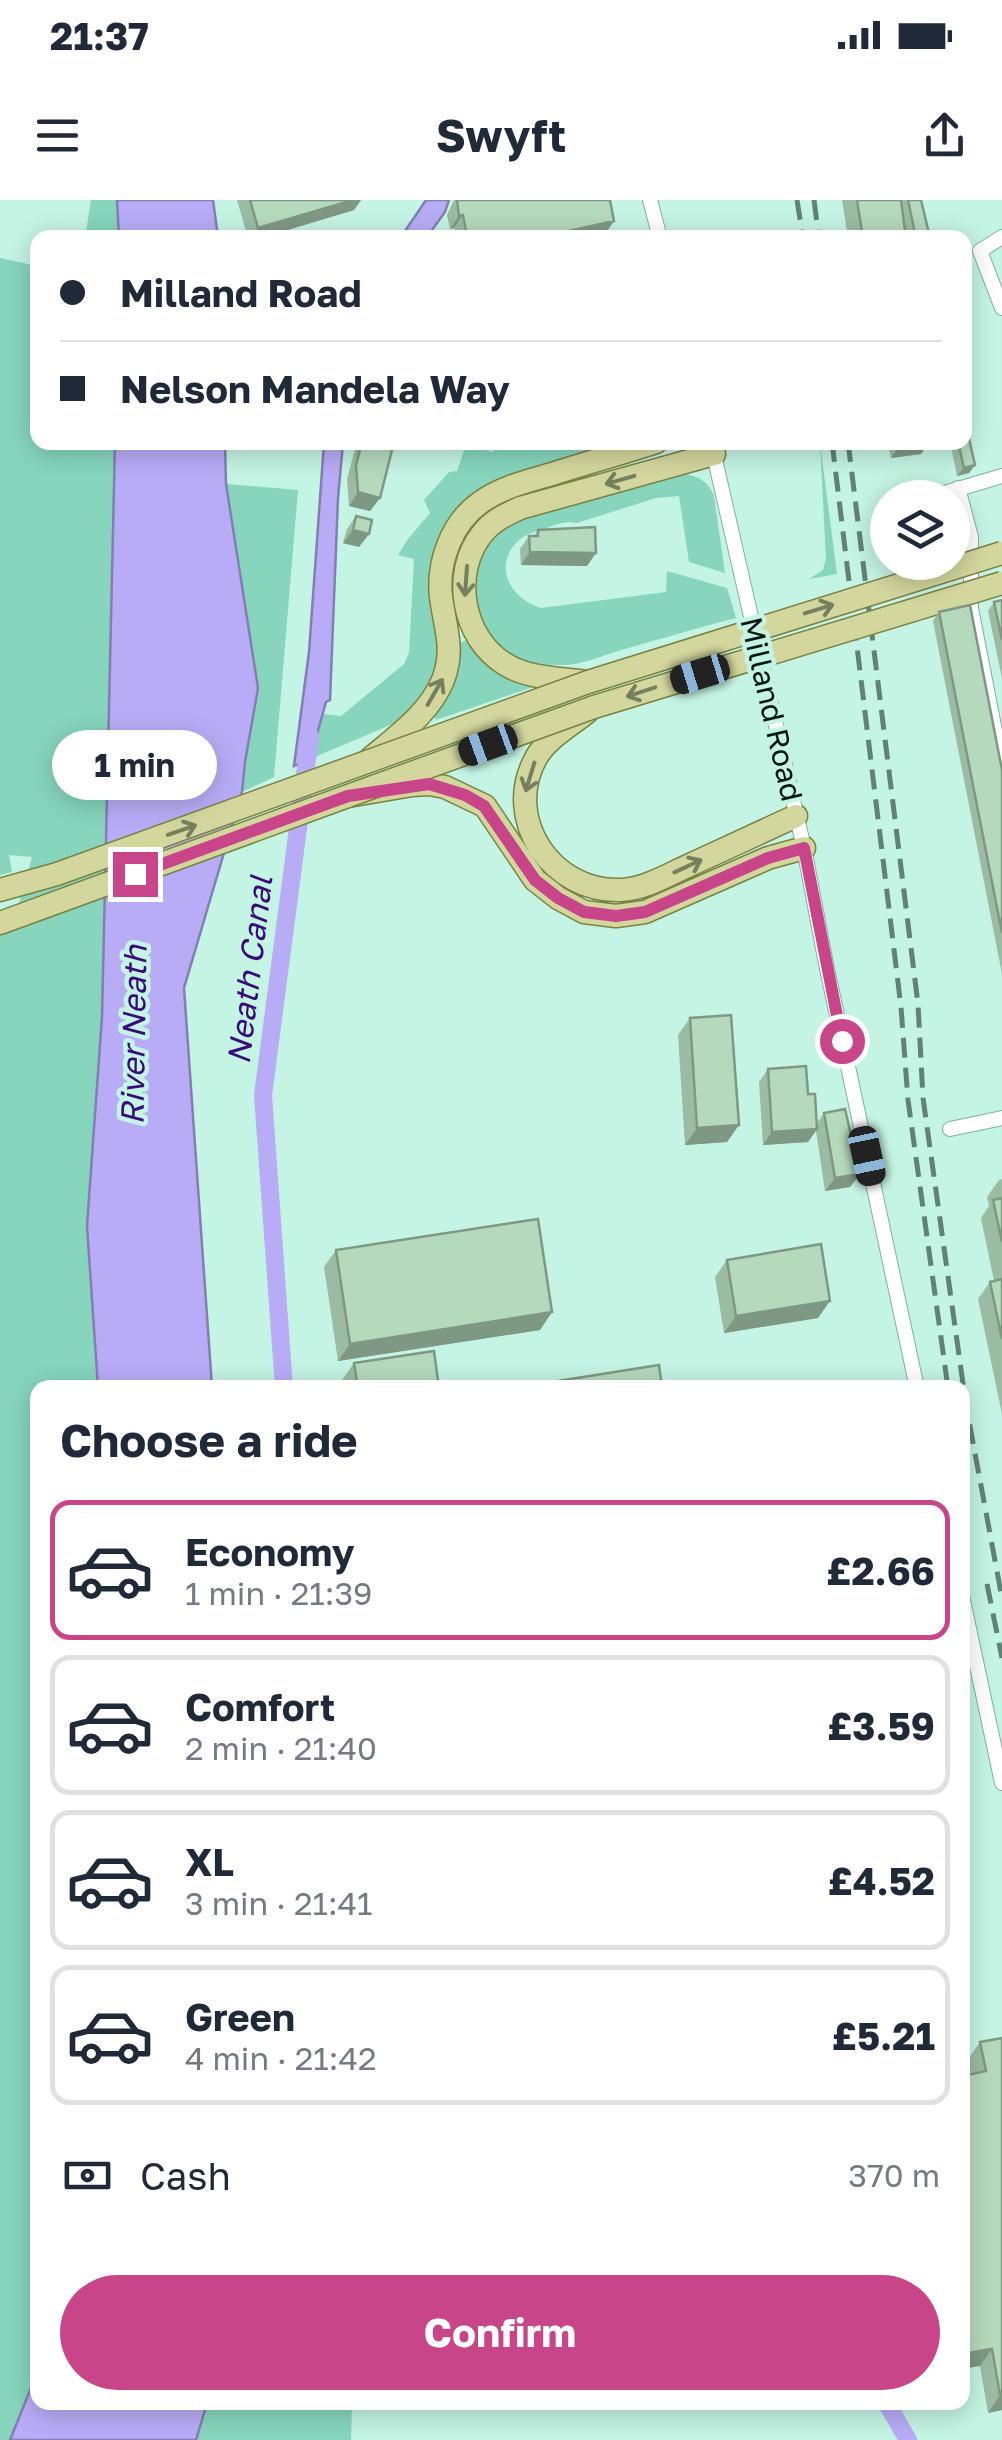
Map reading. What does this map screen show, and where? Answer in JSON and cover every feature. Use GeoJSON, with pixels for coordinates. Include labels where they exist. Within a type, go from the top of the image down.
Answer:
{"type":"FeatureCollection","features":[{"type":"Feature","properties":{"kind":"main road"},"geometry":{"type":"LineString","coordinates":[[588,682],[533,675],[502,663],[487,650],[472,624],[464,578],[472,551],[515,498],[636,450]]}},
{"type":"Feature","properties":{"kind":"main road"},"geometry":{"type":"LineString","coordinates":[[368,761],[422,714],[443,680],[450,643],[440,582],[454,531],[477,504],[704,450]]}},
{"type":"Feature","properties":{"kind":"main road"},"geometry":{"type":"LineString","coordinates":[[0,890],[218,818],[588,682],[1002,553]]}},
{"type":"Feature","properties":{"kind":"main road"},"geometry":{"type":"LineString","coordinates":[[0,923],[594,707],[1002,583]]}},
{"type":"Feature","properties":{"kind":"main road"},"geometry":{"type":"LineString","coordinates":[[594,707],[537,755],[525,784],[524,814],[531,836],[544,855],[572,878],[596,888],[619,890],[649,884],[796,816]]}},
{"type":"Feature","properties":{"kind":"main road"},"geometry":{"type":"LineString","coordinates":[[348,796],[429,784],[465,795],[484,806],[535,880],[584,912],[616,916],[645,912],[768,858],[804,848]]}},
{"type":"Feature","properties":{"kind":"street"},"geometry":{"type":"LineString","coordinates":[[650,200],[658,230]]}},
{"type":"Feature","properties":{"kind":"street"},"geometry":{"type":"LineString","coordinates":[[1002,237],[980,251],[1002,308]]}},
{"type":"Feature","properties":{"kind":"street","name":"Milland Road"},"geometry":{"type":"LineString","coordinates":[[712,450],[804,848],[916,1380]]}},
{"type":"Feature","properties":{"kind":"street"},"geometry":{"type":"LineString","coordinates":[[970,485],[1002,476]]}},
{"type":"Feature","properties":{"kind":"street"},"geometry":{"type":"LineString","coordinates":[[970,530],[971,608],[1002,767]]}},
{"type":"Feature","properties":{"kind":"street"},"geometry":{"type":"LineString","coordinates":[[950,1129],[1002,1118]]}},
{"type":"Feature","properties":{"kind":"street"},"geometry":{"type":"LineString","coordinates":[[970,1633],[1002,1783]]}},
{"type":"Feature","properties":{"kind":"green space"},"geometry":{"type":"Polygon","coordinates":[[[91,200],[117,200],[119,230],[86,230],[91,200]]]}},
{"type":"Feature","properties":{"kind":"green space"},"geometry":{"type":"Polygon","coordinates":[[[0,258],[30,264],[30,450],[116,450],[102,1017],[87,1226],[98,1380],[30,1380],[30,2392],[10,2440],[0,2440],[0,934],[12,929],[32,857],[9,855],[12,872],[0,875],[0,258]]]}},
{"type":"Feature","properties":{"kind":"green space"},"geometry":{"type":"Polygon","coordinates":[[[464,450],[608,450],[466,502],[439,630],[437,668],[429,688],[395,723],[310,759],[323,714],[341,716],[404,664],[409,653],[414,559],[398,555],[430,513],[424,500],[449,472],[457,471],[464,450]]]}},
{"type":"Feature","properties":{"kind":"green space"},"geometry":{"type":"Polygon","coordinates":[[[820,450],[837,574],[809,579],[823,570],[826,559],[820,450]]]}},
{"type":"Feature","properties":{"kind":"green space"},"geometry":{"type":"Polygon","coordinates":[[[670,472],[696,477],[711,489],[725,573],[689,562],[679,496],[656,498],[528,535],[510,551],[506,561],[509,581],[521,598],[541,608],[666,592],[667,571],[727,588],[736,618],[566,665],[527,661],[492,638],[479,611],[477,581],[481,559],[498,534],[518,519],[670,472]]]}},
{"type":"Feature","properties":{"kind":"green space"},"geometry":{"type":"Polygon","coordinates":[[[226,484],[298,490],[274,777],[242,792],[258,688],[226,484]]]}},
{"type":"Feature","properties":{"kind":"green space"},"geometry":{"type":"Polygon","coordinates":[[[467,640],[479,655],[539,685],[436,720],[434,715],[459,643],[467,640]]]}},
{"type":"Feature","properties":{"kind":"green space"},"geometry":{"type":"Polygon","coordinates":[[[205,2410],[352,2410],[351,2440],[197,2440],[205,2410]]]}},
{"type":"Feature","properties":{"kind":"water"},"geometry":{"type":"Polygon","coordinates":[[[117,200],[213,200],[217,230],[119,230],[117,200]]]}},
{"type":"Feature","properties":{"kind":"water"},"geometry":{"type":"Polygon","coordinates":[[[426,200],[449,200],[432,230],[406,230],[426,200]]]}},
{"type":"Feature","properties":{"kind":"water","name":"River Neath"},"geometry":{"type":"Polygon","coordinates":[[[115,450],[225,450],[226,484],[258,688],[242,792],[184,988],[212,1380],[98,1380],[87,1226],[102,1017],[115,450]]]}},
{"type":"Feature","properties":{"kind":"water"},"geometry":{"type":"Polygon","coordinates":[[[323,450],[342,450],[330,700],[326,702],[310,759],[294,766],[309,652],[323,450]]]}},
{"type":"Feature","properties":{"kind":"water"},"geometry":{"type":"Polygon","coordinates":[[[30,2390],[30,2410],[205,2410],[196,2440],[10,2440],[30,2390]]]}},
{"type":"Feature","properties":{"kind":"building"},"geometry":{"type":"Polygon","coordinates":[[[250,200],[353,200],[258,228],[250,200]]]}},
{"type":"Feature","properties":{"kind":"building"},"geometry":{"type":"Polygon","coordinates":[[[457,200],[610,200],[614,221],[573,230],[466,230],[463,215],[459,216],[457,200]]]}},
{"type":"Feature","properties":{"kind":"building"},"geometry":{"type":"Polygon","coordinates":[[[857,200],[901,200],[905,230],[862,230],[857,200]]]}},
{"type":"Feature","properties":{"kind":"building"},"geometry":{"type":"Polygon","coordinates":[[[908,200],[921,200],[928,230],[914,230],[908,200]]]}},
{"type":"Feature","properties":{"kind":"building"},"geometry":{"type":"Polygon","coordinates":[[[360,450],[392,450],[380,498],[358,492],[356,465],[360,450]]]}},
{"type":"Feature","properties":{"kind":"building"},"geometry":{"type":"Polygon","coordinates":[[[960,450],[972,450],[975,465],[964,468],[960,450]]]}},
{"type":"Feature","properties":{"kind":"building"},"geometry":{"type":"Polygon","coordinates":[[[356,516],[372,520],[369,534],[353,530],[356,516]]]}},
{"type":"Feature","properties":{"kind":"building"},"geometry":{"type":"Polygon","coordinates":[[[595,527],[596,553],[530,552],[529,536],[538,536],[538,530],[595,527]]]}},
{"type":"Feature","properties":{"kind":"building"},"geometry":{"type":"Polygon","coordinates":[[[1002,600],[1002,640],[994,602],[1002,600]]]}},
{"type":"Feature","properties":{"kind":"building"},"geometry":{"type":"Polygon","coordinates":[[[970,605],[1002,770],[1002,933],[939,612],[970,605]]]}},
{"type":"Feature","properties":{"kind":"building"},"geometry":{"type":"Polygon","coordinates":[[[731,1015],[739,1125],[697,1128],[690,1018],[731,1015]]]}},
{"type":"Feature","properties":{"kind":"building"},"geometry":{"type":"Polygon","coordinates":[[[806,1066],[808,1094],[815,1094],[817,1129],[772,1132],[768,1069],[806,1066]]]}},
{"type":"Feature","properties":{"kind":"building"},"geometry":{"type":"Polygon","coordinates":[[[845,1109],[860,1174],[835,1178],[824,1113],[845,1109]]]}},
{"type":"Feature","properties":{"kind":"building"},"geometry":{"type":"Polygon","coordinates":[[[1002,1198],[1002,1242],[993,1200],[1002,1198]]]}},
{"type":"Feature","properties":{"kind":"building"},"geometry":{"type":"Polygon","coordinates":[[[538,1219],[552,1312],[350,1344],[336,1250],[538,1219]]]}},
{"type":"Feature","properties":{"kind":"building"},"geometry":{"type":"Polygon","coordinates":[[[821,1244],[830,1301],[736,1316],[727,1260],[821,1244]]]}},
{"type":"Feature","properties":{"kind":"building"},"geometry":{"type":"Polygon","coordinates":[[[1002,1279],[1002,1339],[990,1282],[1002,1279]]]}},
{"type":"Feature","properties":{"kind":"building"},"geometry":{"type":"Polygon","coordinates":[[[434,1351],[438,1380],[357,1380],[354,1363],[434,1351]]]}},
{"type":"Feature","properties":{"kind":"building"},"geometry":{"type":"Polygon","coordinates":[[[659,1365],[661,1380],[564,1380],[659,1365]]]}},
{"type":"Feature","properties":{"kind":"building"},"geometry":{"type":"Polygon","coordinates":[[[1002,2038],[1002,2395],[992,2349],[970,2353],[970,2074],[986,2071],[980,2042],[1002,2038]]]}},
{"type":"Feature","properties":{"kind":"waterway","name":"Neath Canal"},"geometry":{"type":"LineString","coordinates":[[283,1380],[263,1095],[310,737]]}},
{"type":"Feature","properties":{"kind":"waterway","name":"Neath Canal"},"geometry":{"type":"LineString","coordinates":[[891,2410],[908,2440]]}},
{"type":"Feature","properties":{"kind":"railway"},"geometry":{"type":"LineString","coordinates":[[797,200],[802,230]]}},
{"type":"Feature","properties":{"kind":"railway"},"geometry":{"type":"LineString","coordinates":[[814,200],[818,230]]}},
{"type":"Feature","properties":{"kind":"railway"},"geometry":{"type":"LineString","coordinates":[[833,450],[901,1007],[908,1100],[947,1380]]}},
{"type":"Feature","properties":{"kind":"railway"},"geometry":{"type":"LineString","coordinates":[[849,450],[918,1004],[923,1098],[962,1380]]}},
{"type":"Feature","properties":{"kind":"railway"},"geometry":{"type":"LineString","coordinates":[[970,1426],[1002,1598]]}},
{"type":"Feature","properties":{"kind":"railway"},"geometry":{"type":"LineString","coordinates":[[987,1584],[1002,1658]]}},
{"type":"Feature","properties":{"kind":"route"},"geometry":{"type":"LineString","coordinates":[[135,874],[348,796],[429,784],[465,795],[484,806],[535,880],[584,912],[616,916],[645,912],[768,858],[804,848],[842,1041]]}}]}
